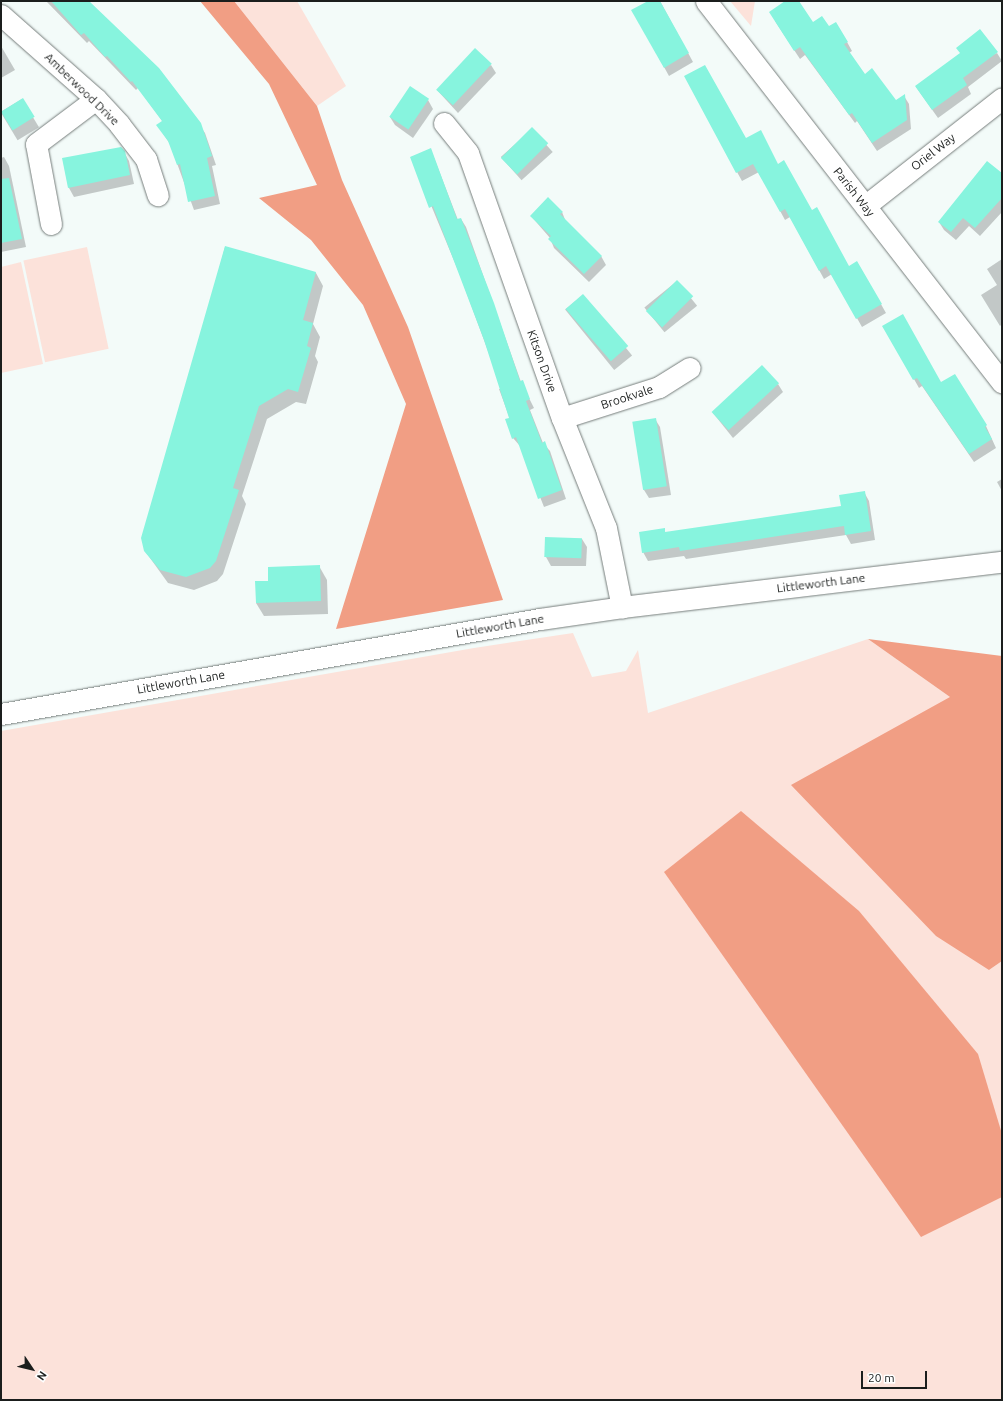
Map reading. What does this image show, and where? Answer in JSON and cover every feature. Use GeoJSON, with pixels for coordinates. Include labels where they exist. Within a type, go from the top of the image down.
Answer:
{"type":"FeatureCollection","features":[{"type":"Feature","properties":{"kind":"street","name":"Parish Way"},"geometry":{"type":"LineString","coordinates":[[706,1],[1001,378]]}},
{"type":"Feature","properties":{"kind":"street","name":"Amberwood Drive"},"geometry":{"type":"LineString","coordinates":[[1,15],[96,99],[119,124],[146,159],[158,195]]}},
{"type":"Feature","properties":{"kind":"street","name":"Oriel Way"},"geometry":{"type":"LineString","coordinates":[[865,206],[1002,98]]}},
{"type":"Feature","properties":{"kind":"street"},"geometry":{"type":"LineString","coordinates":[[51,224],[36,144],[96,99]]}},
{"type":"Feature","properties":{"kind":"street","name":"Kitson Drive"},"geometry":{"type":"LineString","coordinates":[[444,123],[468,153],[562,418],[606,528],[622,607]]}},
{"type":"Feature","properties":{"kind":"street","name":"Brookvale"},"geometry":{"type":"LineString","coordinates":[[562,418],[659,387],[689,368]]}},
{"type":"Feature","properties":{"kind":"street","name":"Littleworth Lane"},"geometry":{"type":"LineString","coordinates":[[1,714],[622,607],[1002,562]]}},
{"type":"Feature","properties":{"kind":"shaded area"},"geometry":{"type":"Polygon","coordinates":[[[200,1],[234,1],[317,106],[342,180],[408,327],[503,600],[336,629],[406,404],[363,305],[311,240],[259,198],[317,185],[269,84],[200,1]]]}},
{"type":"Feature","properties":{"kind":"shaded area"},"geometry":{"type":"Polygon","coordinates":[[[234,1],[297,1],[346,86],[317,106],[234,1]]]}},
{"type":"Feature","properties":{"kind":"shaded area"},"geometry":{"type":"Polygon","coordinates":[[[730,1],[755,1],[751,26],[730,1]]]}},
{"type":"Feature","properties":{"kind":"shaded area"},"geometry":{"type":"Polygon","coordinates":[[[87,247],[109,349],[45,362],[23,261],[87,247]]]}},
{"type":"Feature","properties":{"kind":"shaded area"},"geometry":{"type":"Polygon","coordinates":[[[21,262],[43,364],[1,373],[1,267],[21,262]]]}},
{"type":"Feature","properties":{"kind":"shaded area"},"geometry":{"type":"Polygon","coordinates":[[[573,633],[592,677],[626,671],[638,650],[648,713],[868,639],[950,697],[989,970],[1002,961],[1002,1400],[1,1400],[1,731],[474,648],[573,633]]]}},
{"type":"Feature","properties":{"kind":"shaded area"},"geometry":{"type":"Polygon","coordinates":[[[868,639],[1002,656],[1002,961],[989,970],[936,936],[791,785],[950,697],[868,639]]]}},
{"type":"Feature","properties":{"kind":"shaded area"},"geometry":{"type":"Polygon","coordinates":[[[741,811],[859,911],[978,1054],[1002,1134],[1002,1197],[921,1237],[664,872],[741,811]]]}},
{"type":"Feature","properties":{"kind":"building"},"geometry":{"type":"Polygon","coordinates":[[[51,1],[89,1],[159,68],[201,123],[212,156],[207,158],[215,196],[188,202],[180,164],[177,165],[168,141],[156,125],[162,121],[132,81],[131,82],[107,56],[105,57],[84,33],[81,35],[51,1]]]}},
{"type":"Feature","properties":{"kind":"building"},"geometry":{"type":"Polygon","coordinates":[[[648,1],[660,1],[689,53],[664,68],[631,10],[648,1]]]}},
{"type":"Feature","properties":{"kind":"building"},"geometry":{"type":"Polygon","coordinates":[[[785,1],[799,1],[813,22],[822,16],[829,26],[836,22],[848,42],[844,44],[865,74],[872,68],[896,100],[905,94],[907,120],[872,143],[852,113],[849,115],[800,47],[794,51],[769,12],[785,1]]]}},
{"type":"Feature","properties":{"kind":"building"},"geometry":{"type":"Polygon","coordinates":[[[980,29],[998,52],[963,78],[967,85],[932,110],[915,86],[960,53],[956,48],[980,29]]]}},
{"type":"Feature","properties":{"kind":"building"},"geometry":{"type":"Polygon","coordinates":[[[475,48],[492,64],[453,105],[436,90],[475,48]]]}},
{"type":"Feature","properties":{"kind":"building"},"geometry":{"type":"Polygon","coordinates":[[[705,65],[746,138],[761,130],[778,164],[784,160],[812,210],[817,207],[849,266],[857,261],[882,304],[856,319],[826,266],[819,271],[785,209],[780,212],[753,164],[736,173],[684,76],[705,65]]]}},
{"type":"Feature","properties":{"kind":"building"},"geometry":{"type":"Polygon","coordinates":[[[410,86],[429,99],[408,130],[389,117],[410,86]]]}},
{"type":"Feature","properties":{"kind":"building"},"geometry":{"type":"Polygon","coordinates":[[[23,98],[35,117],[13,130],[1,112],[23,98]]]}},
{"type":"Feature","properties":{"kind":"building"},"geometry":{"type":"Polygon","coordinates":[[[532,127],[548,143],[517,174],[501,158],[532,127]]]}},
{"type":"Feature","properties":{"kind":"building"},"geometry":{"type":"Polygon","coordinates":[[[121,147],[125,151],[130,175],[68,188],[62,158],[121,147]]]}},
{"type":"Feature","properties":{"kind":"building"},"geometry":{"type":"Polygon","coordinates":[[[431,148],[457,219],[461,218],[494,303],[520,381],[523,380],[530,399],[526,401],[542,443],[545,441],[562,490],[538,499],[516,437],[512,439],[505,419],[509,418],[484,340],[433,206],[429,208],[410,157],[431,148]]]}},
{"type":"Feature","properties":{"kind":"building"},"geometry":{"type":"Polygon","coordinates":[[[987,161],[1002,173],[1002,198],[975,228],[963,218],[951,232],[938,222],[987,161]]]}},
{"type":"Feature","properties":{"kind":"building"},"geometry":{"type":"Polygon","coordinates":[[[9,178],[22,239],[1,243],[1,179],[9,178]]]}},
{"type":"Feature","properties":{"kind":"building"},"geometry":{"type":"Polygon","coordinates":[[[548,197],[563,212],[560,214],[602,256],[584,274],[548,239],[551,236],[530,216],[548,197]]]}},
{"type":"Feature","properties":{"kind":"building"},"geometry":{"type":"Polygon","coordinates":[[[225,246],[316,272],[303,320],[313,323],[307,346],[311,348],[298,392],[288,389],[259,406],[233,488],[239,490],[216,561],[210,568],[186,577],[160,570],[144,551],[141,538],[225,246]]]}},
{"type":"Feature","properties":{"kind":"building"},"geometry":{"type":"Polygon","coordinates":[[[677,280],[693,296],[662,327],[646,311],[677,280]]]}},
{"type":"Feature","properties":{"kind":"building"},"geometry":{"type":"Polygon","coordinates":[[[583,294],[628,346],[611,361],[566,309],[583,294]]]}},
{"type":"Feature","properties":{"kind":"building"},"geometry":{"type":"Polygon","coordinates":[[[903,314],[941,382],[955,374],[987,425],[985,427],[992,439],[969,454],[917,378],[913,380],[882,326],[903,314]]]}},
{"type":"Feature","properties":{"kind":"building"},"geometry":{"type":"Polygon","coordinates":[[[762,365],[779,383],[729,430],[712,412],[762,365]]]}},
{"type":"Feature","properties":{"kind":"building"},"geometry":{"type":"Polygon","coordinates":[[[656,418],[667,486],[643,490],[632,422],[656,418]]]}},
{"type":"Feature","properties":{"kind":"building"},"geometry":{"type":"Polygon","coordinates":[[[865,491],[871,531],[845,535],[844,526],[680,551],[679,547],[642,553],[639,532],[665,528],[665,532],[841,506],[839,495],[865,491]]]}},
{"type":"Feature","properties":{"kind":"building"},"geometry":{"type":"Polygon","coordinates":[[[545,537],[582,538],[581,558],[544,557],[545,537]]]}},
{"type":"Feature","properties":{"kind":"building"},"geometry":{"type":"Polygon","coordinates":[[[320,565],[321,601],[256,603],[255,581],[268,581],[268,567],[320,565]]]}}]}
